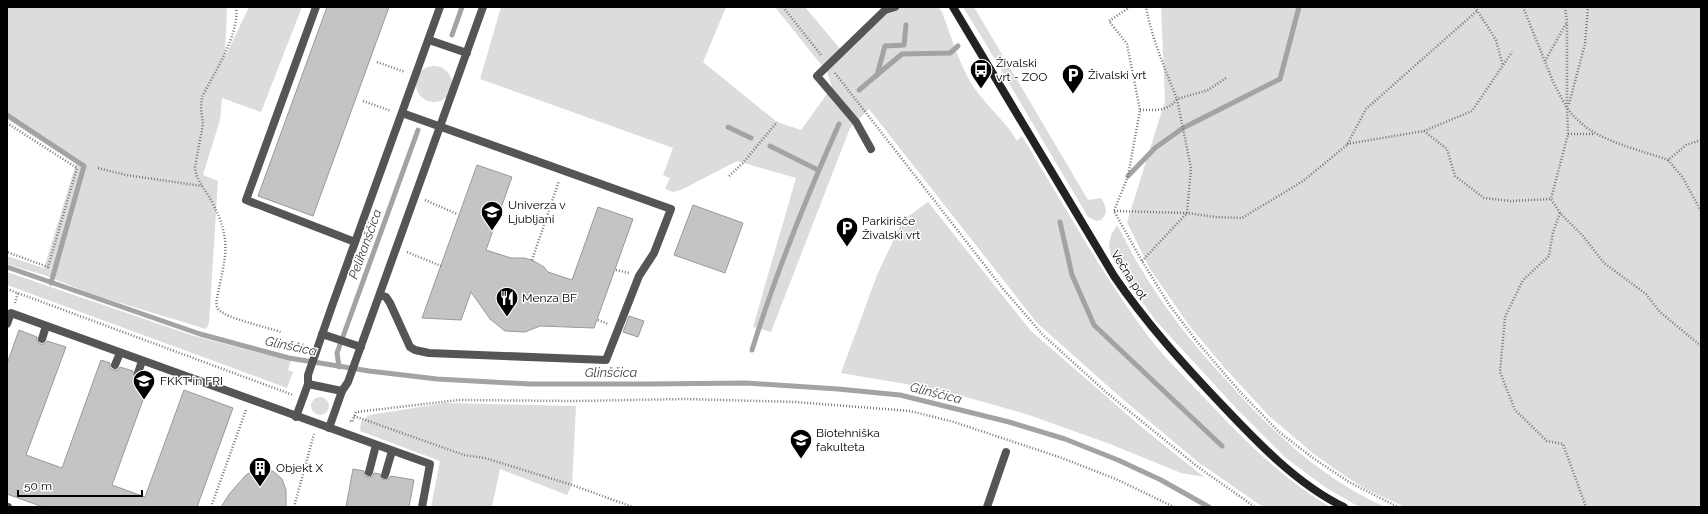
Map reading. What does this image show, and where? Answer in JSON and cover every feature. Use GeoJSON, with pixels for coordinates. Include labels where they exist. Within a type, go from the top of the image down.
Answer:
{"type":"FeatureCollection","features":[{"type":"Feature","properties":{"kind":"main road","name":"Večna pot"},"geometry":{"type":"LineString","coordinates":[[953,7],[1114,276],[1137,309],[1199,381],[1272,455],[1306,483],[1344,507]]}},
{"type":"Feature","properties":{"kind":"lane"},"geometry":{"type":"LineString","coordinates":[[316,7],[246,200],[355,242]]}},
{"type":"Feature","properties":{"kind":"lane"},"geometry":{"type":"LineString","coordinates":[[296,417],[308,384],[308,375],[322,334],[440,7]]}},
{"type":"Feature","properties":{"kind":"lane"},"geometry":{"type":"LineString","coordinates":[[329,428],[342,391],[348,382],[397,249],[483,7]]}},
{"type":"Feature","properties":{"kind":"lane"},"geometry":{"type":"LineString","coordinates":[[871,149],[856,122],[817,76],[884,10],[895,7]]}},
{"type":"Feature","properties":{"kind":"lane"},"geometry":{"type":"LineString","coordinates":[[429,40],[467,53]]}},
{"type":"Feature","properties":{"kind":"lane"},"geometry":{"type":"LineString","coordinates":[[380,295],[386,297],[390,303],[410,347],[415,350],[429,353],[606,360],[639,276],[654,253],[671,209],[563,169],[402,113]]}},
{"type":"Feature","properties":{"kind":"lane"},"geometry":{"type":"LineString","coordinates":[[7,324],[11,313],[296,417],[430,464],[422,507]]}},
{"type":"Feature","properties":{"kind":"lane"},"geometry":{"type":"LineString","coordinates":[[42,339],[46,326]]}},
{"type":"Feature","properties":{"kind":"lane"},"geometry":{"type":"LineString","coordinates":[[322,334],[361,347]]}},
{"type":"Feature","properties":{"kind":"lane"},"geometry":{"type":"LineString","coordinates":[[115,365],[120,353]]}},
{"type":"Feature","properties":{"kind":"lane"},"geometry":{"type":"LineString","coordinates":[[138,373],[142,361]]}},
{"type":"Feature","properties":{"kind":"lane"},"geometry":{"type":"LineString","coordinates":[[308,384],[342,391]]}},
{"type":"Feature","properties":{"kind":"lane"},"geometry":{"type":"LineString","coordinates":[[369,472],[376,445]]}},
{"type":"Feature","properties":{"kind":"lane"},"geometry":{"type":"LineString","coordinates":[[385,475],[392,451]]}},
{"type":"Feature","properties":{"kind":"lane"},"geometry":{"type":"LineString","coordinates":[[987,507],[1006,452]]}},
{"type":"Feature","properties":{"kind":"path"},"geometry":{"type":"LineString","coordinates":[[236,7],[237,15],[234,31],[202,97],[200,108],[203,124],[195,167],[196,178],[203,186],[219,216],[225,239],[226,255],[216,304],[218,310],[227,315],[281,332]]}},
{"type":"Feature","properties":{"kind":"path"},"geometry":{"type":"LineString","coordinates":[[783,7],[1004,290],[1043,335],[1107,393],[1198,467],[1255,507]]}},
{"type":"Feature","properties":{"kind":"path"},"geometry":{"type":"LineString","coordinates":[[1114,211],[1128,176],[1140,110],[1127,44],[1109,21],[1130,7]]}},
{"type":"Feature","properties":{"kind":"path"},"geometry":{"type":"LineString","coordinates":[[1142,261],[1187,213],[1191,168],[1177,100],[1159,54],[1149,23],[1146,7]]}},
{"type":"Feature","properties":{"kind":"path"},"geometry":{"type":"LineString","coordinates":[[1475,7],[1496,40],[1503,67]]}},
{"type":"Feature","properties":{"kind":"path"},"geometry":{"type":"LineString","coordinates":[[1523,7],[1545,62],[1567,108],[1580,122],[1596,134],[1668,160],[1683,178],[1701,211]]}},
{"type":"Feature","properties":{"kind":"path"},"geometry":{"type":"LineString","coordinates":[[1565,7],[1567,22],[1568,134],[1551,199],[1560,213],[1584,236],[1604,263],[1646,294],[1660,312],[1701,346]]}},
{"type":"Feature","properties":{"kind":"path"},"geometry":{"type":"LineString","coordinates":[[1567,108],[1585,44],[1588,7]]}},
{"type":"Feature","properties":{"kind":"path"},"geometry":{"type":"LineString","coordinates":[[1114,211],[1187,213],[1215,217],[1242,218],[1304,181],[1347,144],[1366,109],[1478,10]]}},
{"type":"Feature","properties":{"kind":"path"},"geometry":{"type":"LineString","coordinates":[[1545,62],[1567,22]]}},
{"type":"Feature","properties":{"kind":"path"},"geometry":{"type":"LineString","coordinates":[[1347,144],[1424,131],[1472,111],[1512,52]]}},
{"type":"Feature","properties":{"kind":"path"},"geometry":{"type":"LineString","coordinates":[[377,62],[415,75]]}},
{"type":"Feature","properties":{"kind":"path"},"geometry":{"type":"LineString","coordinates":[[1140,110],[1166,110],[1177,100],[1208,90],[1226,78]]}},
{"type":"Feature","properties":{"kind":"path"},"geometry":{"type":"LineString","coordinates":[[363,101],[396,113],[402,113]]}},
{"type":"Feature","properties":{"kind":"path"},"geometry":{"type":"LineString","coordinates":[[729,176],[743,163],[777,122]]}},
{"type":"Feature","properties":{"kind":"path"},"geometry":{"type":"LineString","coordinates":[[7,123],[77,168],[48,267],[7,252]]}},
{"type":"Feature","properties":{"kind":"path"},"geometry":{"type":"LineString","coordinates":[[1424,131],[1447,150],[1455,176],[1484,198],[1511,201],[1551,199]]}},
{"type":"Feature","properties":{"kind":"path"},"geometry":{"type":"LineString","coordinates":[[1568,134],[1596,134]]}},
{"type":"Feature","properties":{"kind":"path"},"geometry":{"type":"LineString","coordinates":[[1668,160],[1686,145],[1701,140]]}},
{"type":"Feature","properties":{"kind":"path"},"geometry":{"type":"LineString","coordinates":[[98,168],[126,175],[203,186]]}},
{"type":"Feature","properties":{"kind":"path"},"geometry":{"type":"LineString","coordinates":[[532,260],[563,169]]}},
{"type":"Feature","properties":{"kind":"path"},"geometry":{"type":"LineString","coordinates":[[416,196],[457,214]]}},
{"type":"Feature","properties":{"kind":"path"},"geometry":{"type":"LineString","coordinates":[[1114,211],[1142,261],[1170,306],[1198,343],[1241,393],[1279,432],[1349,482],[1398,507]]}},
{"type":"Feature","properties":{"kind":"path"},"geometry":{"type":"LineString","coordinates":[[1560,213],[1553,232],[1549,256],[1523,280],[1505,317],[1500,372],[1515,410],[1547,441],[1563,444],[1586,507]]}},
{"type":"Feature","properties":{"kind":"path"},"geometry":{"type":"LineString","coordinates":[[397,249],[440,266]]}},
{"type":"Feature","properties":{"kind":"path"},"geometry":{"type":"LineString","coordinates":[[7,289],[303,398]]}},
{"type":"Feature","properties":{"kind":"path"},"geometry":{"type":"LineString","coordinates":[[17,297],[18,293]]}},
{"type":"Feature","properties":{"kind":"path"},"geometry":{"type":"LineString","coordinates":[[335,412],[352,422],[356,412],[460,400],[575,401],[685,399],[772,401],[903,410],[954,422],[1062,458],[1118,480],[1174,507]]}},
{"type":"Feature","properties":{"kind":"path"},"geometry":{"type":"LineString","coordinates":[[211,507],[249,400]]}},
{"type":"Feature","properties":{"kind":"path"},"geometry":{"type":"LineString","coordinates":[[354,416],[464,455],[485,458],[572,485],[634,507]]}},
{"type":"Feature","properties":{"kind":"path"},"geometry":{"type":"LineString","coordinates":[[294,507],[317,424]]}},
{"type":"Feature","properties":{"kind":"shaded area"},"geometry":{"type":"Polygon","coordinates":[[[7,7],[227,7],[225,57],[249,7],[302,7],[261,112],[222,98],[220,120],[203,175],[218,181],[209,323],[206,329],[94,295],[44,275],[7,264],[7,256],[44,268],[76,164],[7,119],[7,7]]]}},
{"type":"Feature","properties":{"kind":"shaded area"},"geometry":{"type":"Polygon","coordinates":[[[501,7],[726,7],[703,62],[777,122],[801,130],[832,87],[827,72],[775,7],[805,7],[842,51],[885,10],[882,7],[938,7],[942,12],[957,54],[972,85],[1009,128],[1017,141],[1022,136],[1098,263],[1148,336],[1180,372],[1268,462],[1298,486],[1330,507],[1263,507],[1198,462],[1119,396],[1037,323],[869,109],[850,128],[771,332],[753,327],[796,178],[737,161],[681,190],[673,192],[665,189],[670,178],[663,175],[673,148],[480,79],[501,7]]]}},
{"type":"Feature","properties":{"kind":"shaded area"},"geometry":{"type":"Polygon","coordinates":[[[963,7],[974,7],[1088,200],[1101,198],[1106,212],[1101,220],[1096,221],[1088,217],[963,7]]]}},
{"type":"Feature","properties":{"kind":"shaded area"},"geometry":{"type":"Polygon","coordinates":[[[1161,7],[1701,7],[1701,507],[1405,507],[1368,490],[1351,480],[1315,455],[1269,416],[1223,366],[1188,324],[1150,269],[1127,222],[1165,101],[1161,7]]]}},
{"type":"Feature","properties":{"kind":"shaded area"},"geometry":{"type":"Polygon","coordinates":[[[434,66],[444,69],[449,74],[452,84],[449,94],[444,99],[434,102],[424,99],[419,94],[416,84],[419,74],[424,69],[434,66]]]}},
{"type":"Feature","properties":{"kind":"shaded area"},"geometry":{"type":"Polygon","coordinates":[[[928,202],[1031,331],[1145,430],[1204,477],[1181,473],[1110,444],[1026,414],[941,390],[841,373],[877,275],[903,220],[928,202]]]}},
{"type":"Feature","properties":{"kind":"shaded area"},"geometry":{"type":"Polygon","coordinates":[[[1117,225],[1137,262],[1167,309],[1202,353],[1244,400],[1299,453],[1340,483],[1385,507],[1359,507],[1325,487],[1286,458],[1237,409],[1156,321],[1120,271],[1111,256],[1109,245],[1111,235],[1117,225]]]}},
{"type":"Feature","properties":{"kind":"shaded area"},"geometry":{"type":"Polygon","coordinates":[[[7,272],[194,336],[291,361],[288,370],[293,372],[287,388],[7,285],[7,272]]]}},
{"type":"Feature","properties":{"kind":"shaded area"},"geometry":{"type":"Polygon","coordinates":[[[320,397],[326,400],[329,406],[326,412],[320,415],[314,412],[311,406],[314,400],[320,397]]]}},
{"type":"Feature","properties":{"kind":"shaded area"},"geometry":{"type":"Polygon","coordinates":[[[445,403],[576,406],[572,485],[567,495],[500,469],[492,507],[431,507],[440,461],[360,431],[361,422],[369,415],[445,403]]]}},
{"type":"Feature","properties":{"kind":"building"},"geometry":{"type":"Polygon","coordinates":[[[327,7],[389,7],[313,216],[258,196],[327,7]]]}},
{"type":"Feature","properties":{"kind":"building"},"geometry":{"type":"Polygon","coordinates":[[[477,165],[512,177],[486,250],[511,258],[524,258],[532,260],[544,267],[548,272],[572,280],[598,207],[633,219],[594,328],[540,326],[525,332],[505,331],[490,319],[471,292],[461,320],[422,318],[477,165]]]}},
{"type":"Feature","properties":{"kind":"building"},"geometry":{"type":"Polygon","coordinates":[[[693,205],[743,223],[725,273],[674,255],[693,205]]]}},
{"type":"Feature","properties":{"kind":"building"},"geometry":{"type":"Polygon","coordinates":[[[629,316],[644,321],[638,337],[623,332],[629,316]]]}},
{"type":"Feature","properties":{"kind":"building"},"geometry":{"type":"Polygon","coordinates":[[[19,330],[37,337],[37,341],[40,344],[44,344],[47,341],[66,347],[26,455],[62,468],[101,360],[110,363],[110,368],[113,370],[118,370],[120,367],[133,371],[136,378],[143,375],[151,378],[112,485],[145,497],[184,390],[233,408],[197,507],[43,507],[7,494],[7,364],[19,330]]]}},
{"type":"Feature","properties":{"kind":"building","name":"Objekt X"},"geometry":{"type":"Polygon","coordinates":[[[265,468],[274,472],[282,479],[286,490],[286,507],[221,507],[230,493],[246,475],[255,469],[265,468]]]}},
{"type":"Feature","properties":{"kind":"building"},"geometry":{"type":"Polygon","coordinates":[[[353,469],[364,471],[365,476],[368,477],[373,476],[374,473],[380,474],[381,478],[384,480],[391,476],[414,480],[409,507],[346,507],[353,469]]]}},
{"type":"Feature","properties":{"kind":"waterway","name":"Pelikanščica"},"geometry":{"type":"LineString","coordinates":[[452,35],[462,7]]}},
{"type":"Feature","properties":{"kind":"waterway"},"geometry":{"type":"LineString","coordinates":[[1128,176],[1155,148],[1183,128],[1280,79],[1299,7]]}},
{"type":"Feature","properties":{"kind":"waterway"},"geometry":{"type":"LineString","coordinates":[[877,75],[885,46],[904,45],[906,25]]}},
{"type":"Feature","properties":{"kind":"waterway"},"geometry":{"type":"LineString","coordinates":[[859,90],[902,54],[950,53],[958,46]]}},
{"type":"Feature","properties":{"kind":"waterway"},"geometry":{"type":"LineString","coordinates":[[7,115],[84,166],[51,283]]}},
{"type":"Feature","properties":{"kind":"waterway"},"geometry":{"type":"LineString","coordinates":[[752,350],[792,236],[839,124]]}},
{"type":"Feature","properties":{"kind":"waterway"},"geometry":{"type":"LineString","coordinates":[[728,127],[751,138]]}},
{"type":"Feature","properties":{"kind":"waterway","name":"Pelikanščica"},"geometry":{"type":"LineString","coordinates":[[339,367],[337,353],[418,130]]}},
{"type":"Feature","properties":{"kind":"waterway"},"geometry":{"type":"LineString","coordinates":[[770,146],[818,170]]}},
{"type":"Feature","properties":{"kind":"waterway"},"geometry":{"type":"LineString","coordinates":[[1060,222],[1072,275],[1094,325],[1222,446]]}},
{"type":"Feature","properties":{"kind":"waterway","name":"Glinščica"},"geometry":{"type":"LineString","coordinates":[[7,267],[200,334],[289,358],[369,371],[437,379],[530,384],[746,383],[900,395],[1009,422],[1065,439],[1118,460],[1161,480],[1209,507]]}},
{"type":"Feature","properties":{"kind":"place","name":"Živalski vrt - ZOO"},"geometry":{"type":"Point","coordinates":[981,90]}},
{"type":"Feature","properties":{"kind":"place","name":"Živalski vrt"},"geometry":{"type":"Point","coordinates":[1073,94]}},
{"type":"Feature","properties":{"kind":"place","name":"Univerza v Ljubljani"},"geometry":{"type":"Point","coordinates":[492,232]}},
{"type":"Feature","properties":{"kind":"place","name":"Parkirišče Živalski vrt"},"geometry":{"type":"Point","coordinates":[847,248]}},
{"type":"Feature","properties":{"kind":"place","name":"Menza BF"},"geometry":{"type":"Point","coordinates":[507,318]}},
{"type":"Feature","properties":{"kind":"place","name":"FKKT in FRI"},"geometry":{"type":"Point","coordinates":[144,400]}},
{"type":"Feature","properties":{"kind":"place","name":"Biotehniška fakulteta"},"geometry":{"type":"Point","coordinates":[801,460]}},
{"type":"Feature","properties":{"kind":"place","name":"Objekt X"},"geometry":{"type":"Point","coordinates":[260,488]}}]}
